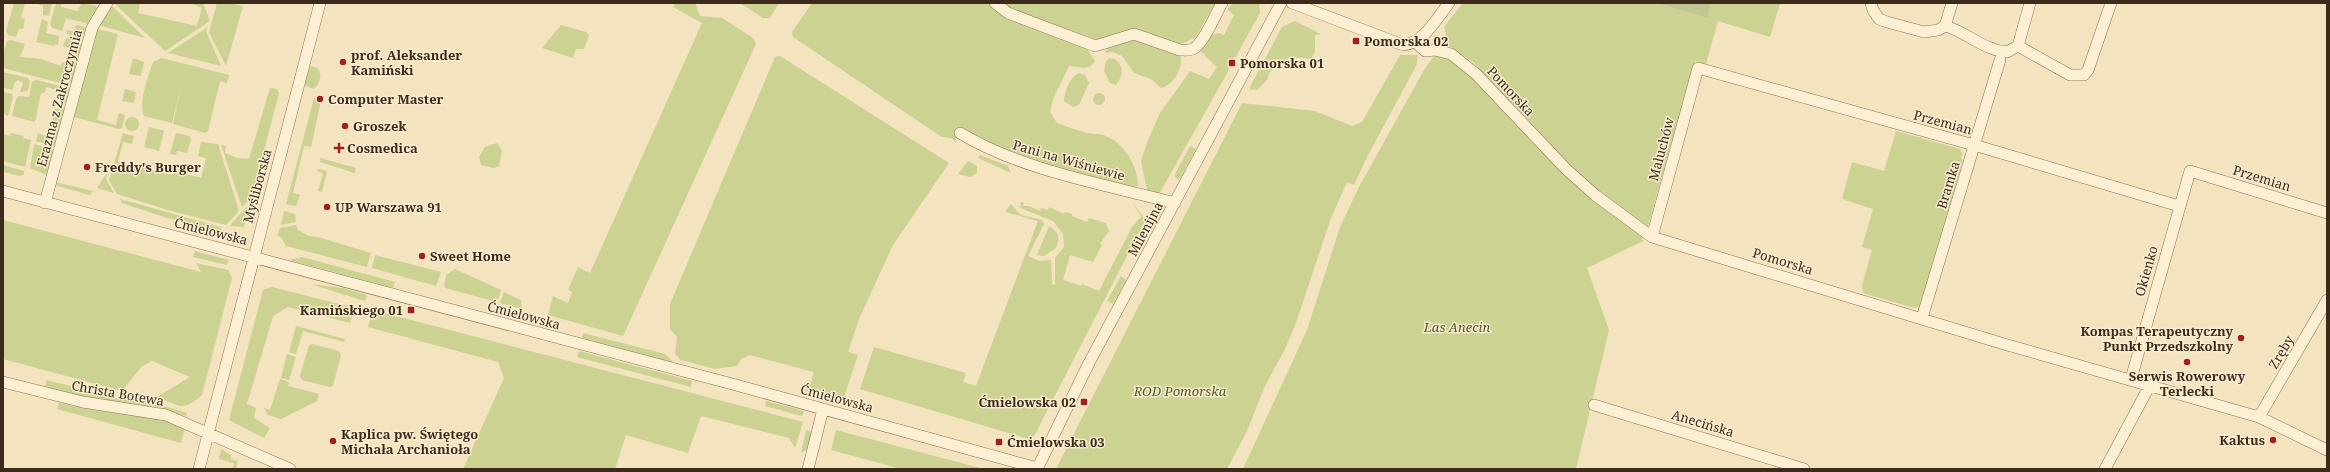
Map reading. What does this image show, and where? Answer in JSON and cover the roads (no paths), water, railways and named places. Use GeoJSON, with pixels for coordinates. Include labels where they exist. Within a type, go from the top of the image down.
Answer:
{"type":"FeatureCollection","features":[{"type":"Feature","properties":{"kind":"street","name":"Erazma z Zakroczymia"},"geometry":{"type":"LineString","coordinates":[[45,203],[92,28],[107,3]]}},
{"type":"Feature","properties":{"kind":"street","name":"Myśliborska"},"geometry":{"type":"LineString","coordinates":[[199,469],[320,3]]}},
{"type":"Feature","properties":{"kind":"street"},"geometry":{"type":"LineString","coordinates":[[994,3],[1008,13],[1095,46],[1134,34],[1187,51],[1193,50],[1200,43],[1222,3]]}},
{"type":"Feature","properties":{"kind":"street","name":"Milenijna"},"geometry":{"type":"LineString","coordinates":[[1037,469],[1089,363],[1281,3]]}},
{"type":"Feature","properties":{"kind":"street","name":"Pomorska"},"geometry":{"type":"LineString","coordinates":[[1292,3],[1396,43],[1403,45],[1415,42],[1425,51],[1435,50],[1450,54],[1476,74],[1572,174],[1625,219],[1652,237],[2004,344],[2260,417],[2327,450]]}},
{"type":"Feature","properties":{"kind":"street"},"geometry":{"type":"LineString","coordinates":[[1415,42],[1449,3]]}},
{"type":"Feature","properties":{"kind":"street"},"geometry":{"type":"LineString","coordinates":[[1871,3],[1873,10],[1879,19],[1924,32],[1938,30],[1945,26],[1952,3]]}},
{"type":"Feature","properties":{"kind":"street"},"geometry":{"type":"LineString","coordinates":[[1945,26],[1956,29],[1973,41],[2002,52],[2007,52],[2018,46],[2030,3]]}},
{"type":"Feature","properties":{"kind":"street"},"geometry":{"type":"LineString","coordinates":[[2018,46],[2070,75],[2084,75],[2088,70],[2111,3]]}},
{"type":"Feature","properties":{"kind":"street","name":"Bramka"},"geometry":{"type":"LineString","coordinates":[[1922,318],[2000,60]]}},
{"type":"Feature","properties":{"kind":"street","name":"Maluchów"},"geometry":{"type":"LineString","coordinates":[[1652,237],[1698,68]]}},
{"type":"Feature","properties":{"kind":"street","name":"Przemian"},"geometry":{"type":"LineString","coordinates":[[1698,68],[1974,145],[2179,206]]}},
{"type":"Feature","properties":{"kind":"street","name":"Pani na Wiśniewie"},"geometry":{"type":"LineString","coordinates":[[960,133],[984,147],[1016,160],[1175,203]]}},
{"type":"Feature","properties":{"kind":"street","name":"Przemian"},"geometry":{"type":"LineString","coordinates":[[2190,171],[2327,213]]}},
{"type":"Feature","properties":{"kind":"street","name":"Okienko"},"geometry":{"type":"LineString","coordinates":[[2131,379],[2190,171]]}},
{"type":"Feature","properties":{"kind":"street","name":"Ćmielowska"},"geometry":{"type":"LineString","coordinates":[[3,191],[526,329],[823,409],[1037,469]]}},
{"type":"Feature","properties":{"kind":"street","name":"Zręby"},"geometry":{"type":"LineString","coordinates":[[2260,417],[2327,300]]}},
{"type":"Feature","properties":{"kind":"street","name":"Christa Botewa"},"geometry":{"type":"LineString","coordinates":[[3,382],[83,402],[154,412],[208,433],[290,469]]}},
{"type":"Feature","properties":{"kind":"street"},"geometry":{"type":"LineString","coordinates":[[2105,469],[2150,385]]}},
{"type":"Feature","properties":{"kind":"street","name":"Anecińska"},"geometry":{"type":"LineString","coordinates":[[1594,405],[1804,469]]}},
{"type":"Feature","properties":{"kind":"street"},"geometry":{"type":"LineString","coordinates":[[808,469],[823,409]]}},
{"type":"Feature","properties":{"kind":"place","name":"Pomorska 02"},"geometry":{"type":"Point","coordinates":[1356,41]}},
{"type":"Feature","properties":{"kind":"place","name":"prof. Aleksander Kamiński"},"geometry":{"type":"Point","coordinates":[343,62]}},
{"type":"Feature","properties":{"kind":"place","name":"Pomorska 01"},"geometry":{"type":"Point","coordinates":[1232,63]}},
{"type":"Feature","properties":{"kind":"place","name":"Computer Master"},"geometry":{"type":"Point","coordinates":[320,99]}},
{"type":"Feature","properties":{"kind":"place","name":"Groszek"},"geometry":{"type":"Point","coordinates":[345,126]}},
{"type":"Feature","properties":{"kind":"place","name":"Cosmedica"},"geometry":{"type":"Point","coordinates":[339,148]}},
{"type":"Feature","properties":{"kind":"place","name":"Freddy's Burger"},"geometry":{"type":"Point","coordinates":[87,167]}},
{"type":"Feature","properties":{"kind":"place","name":"UP Warszawa 91"},"geometry":{"type":"Point","coordinates":[327,207]}},
{"type":"Feature","properties":{"kind":"place","name":"Sweet Home"},"geometry":{"type":"Point","coordinates":[422,256]}},
{"type":"Feature","properties":{"kind":"place","name":"Kamińskiego 01"},"geometry":{"type":"Point","coordinates":[411,310]}},
{"type":"Feature","properties":{"kind":"place","name":"Kompas Terapeutyczny Punkt Przedszkolny"},"geometry":{"type":"Point","coordinates":[2241,338]}},
{"type":"Feature","properties":{"kind":"place","name":"Serwis Rowerowy Terlecki"},"geometry":{"type":"Point","coordinates":[2187,362]}},
{"type":"Feature","properties":{"kind":"place","name":"Ćmielowska 02"},"geometry":{"type":"Point","coordinates":[1084,402]}},
{"type":"Feature","properties":{"kind":"place","name":"Kaktus"},"geometry":{"type":"Point","coordinates":[2273,440]}},
{"type":"Feature","properties":{"kind":"place","name":"Kaplica pw. Świętego Michała Archanioła"},"geometry":{"type":"Point","coordinates":[333,441]}},
{"type":"Feature","properties":{"kind":"place","name":"Ćmielowska 03"},"geometry":{"type":"Point","coordinates":[999,442]}},
{"type":"Feature","properties":{"kind":"park label","name":"Las Anecin"},"geometry":{"type":"Point","coordinates":[1457,327]}},
{"type":"Feature","properties":{"kind":"park label","name":"ROD Pomorska"},"geometry":{"type":"Point","coordinates":[1180,391]}}]}
